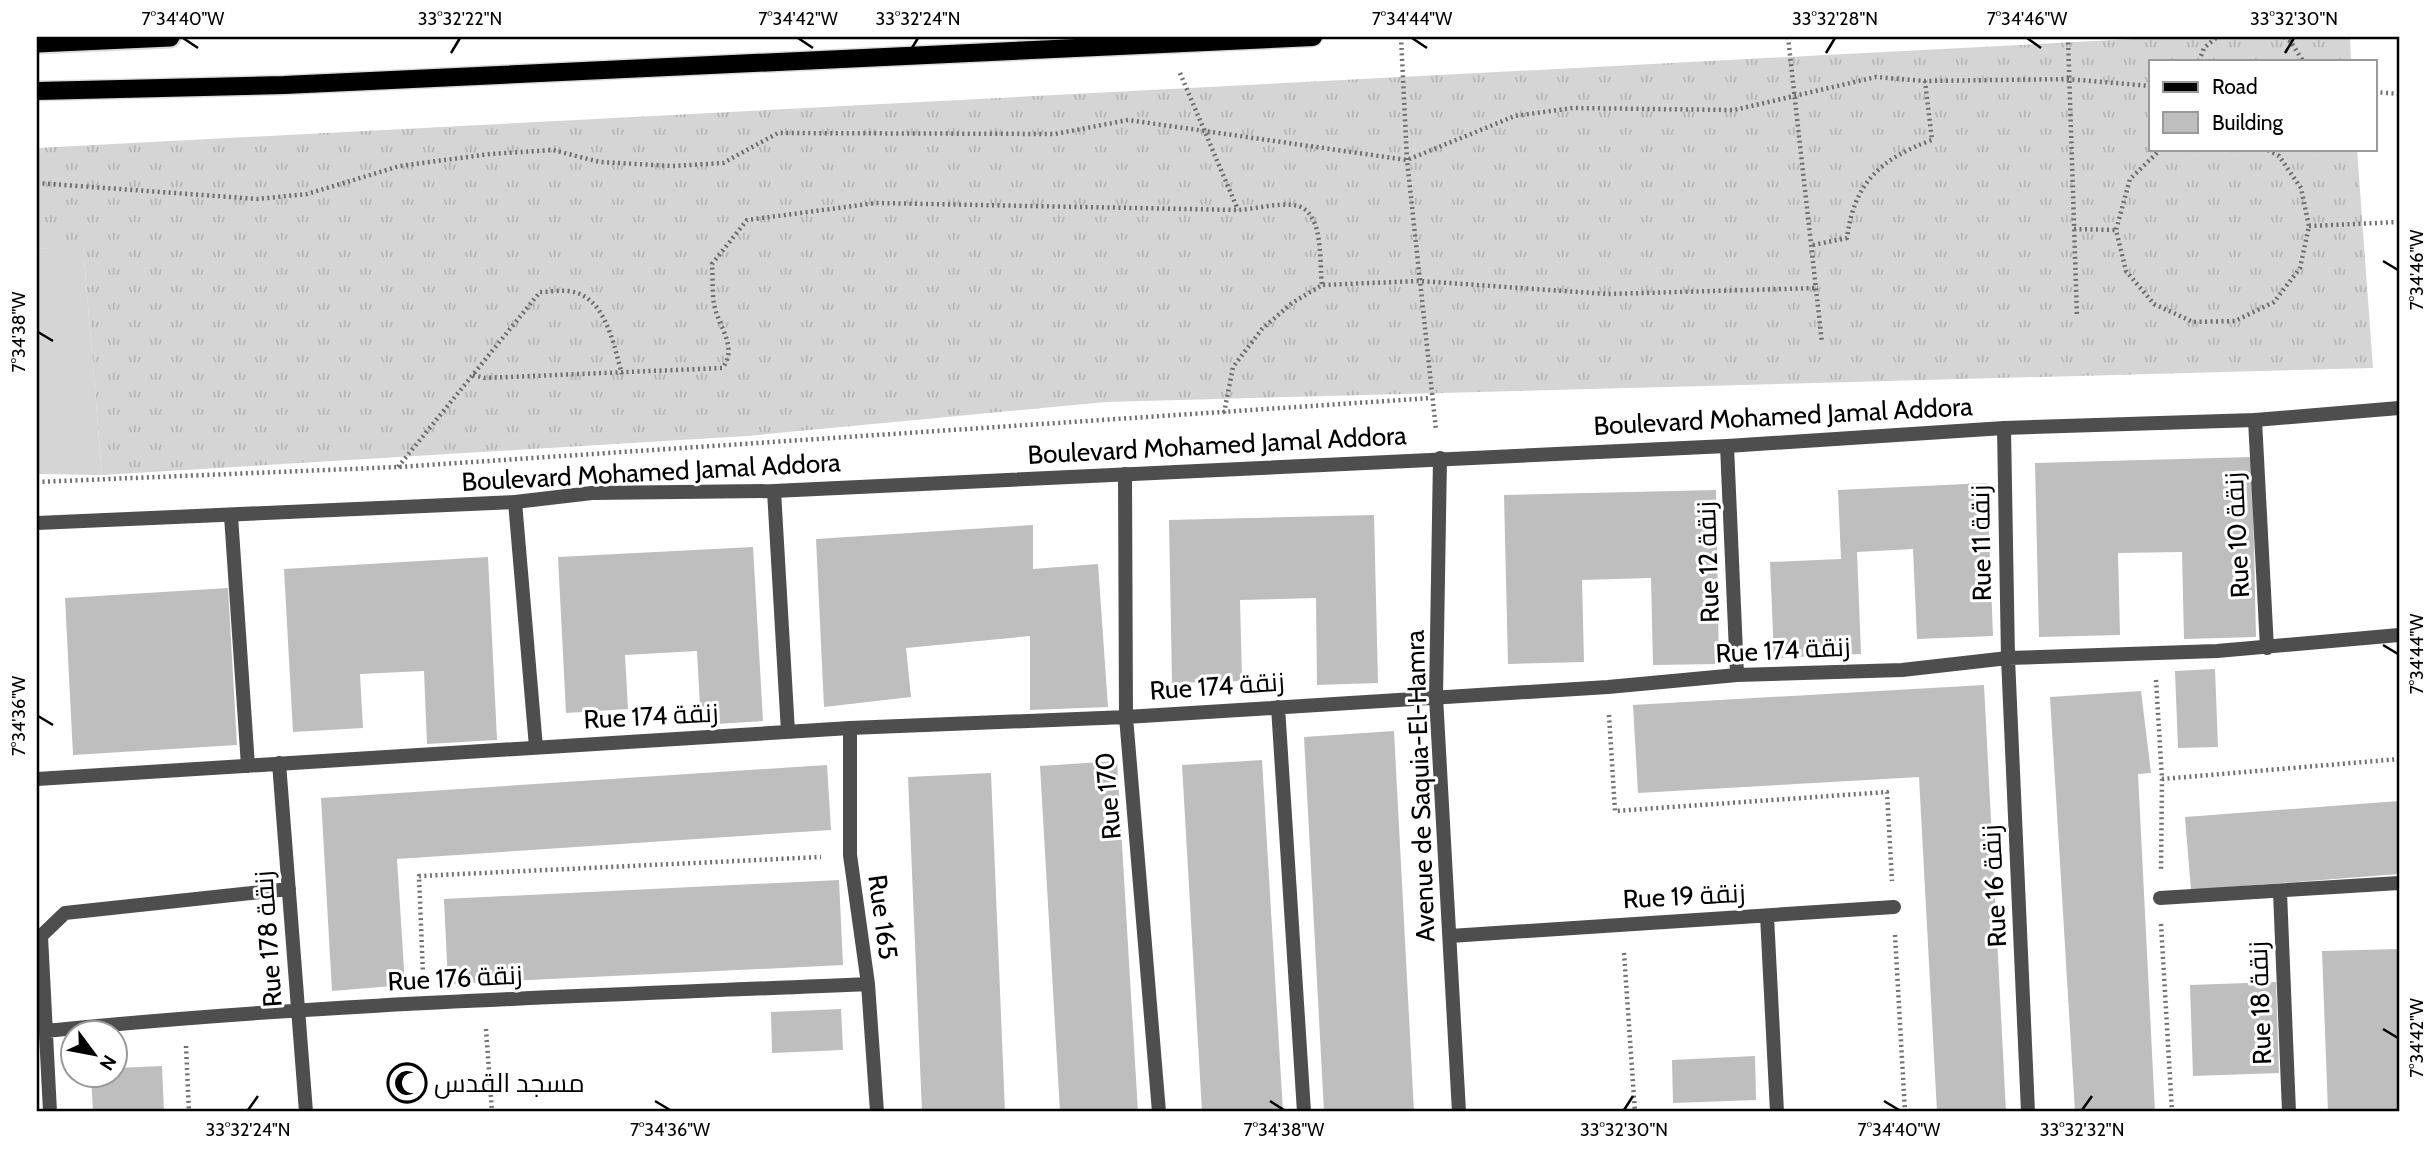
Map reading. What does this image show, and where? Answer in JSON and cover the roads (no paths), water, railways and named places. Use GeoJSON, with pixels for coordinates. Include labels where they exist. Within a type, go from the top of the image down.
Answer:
{"type":"FeatureCollection","features":[{"type":"Feature","properties":{"kind":"highway"},"geometry":{"type":"LineString","coordinates":[[37,43],[170,37]]}},
{"type":"Feature","properties":{"kind":"main road"},"geometry":{"type":"LineString","coordinates":[[37,91],[298,84],[1313,37]]}},
{"type":"Feature","properties":{"kind":"street","name":"Boulevard Mohamed Jamal Addora"},"geometry":{"type":"LineString","coordinates":[[37,523],[514,502],[592,494],[774,491],[1727,446],[2004,428],[2255,420],[2399,408]]}},
{"type":"Feature","properties":{"kind":"street","name":"Rue 10 زنقة"},"geometry":{"type":"LineString","coordinates":[[2255,420],[2267,648]]}},
{"type":"Feature","properties":{"kind":"street","name":"Rue 11 زنقة"},"geometry":{"type":"LineString","coordinates":[[2004,428],[2008,658]]}},
{"type":"Feature","properties":{"kind":"street","name":"Rue 12 زنقة"},"geometry":{"type":"LineString","coordinates":[[1727,446],[1737,675]]}},
{"type":"Feature","properties":{"kind":"street","name":"Avenue de Saquia-El-Hamra"},"geometry":{"type":"LineString","coordinates":[[1440,458],[1436,697],[1459,1112]]}},
{"type":"Feature","properties":{"kind":"street","name":"Rue 170"},"geometry":{"type":"LineString","coordinates":[[1125,474],[1126,717],[1159,1112]]}},
{"type":"Feature","properties":{"kind":"street"},"geometry":{"type":"LineString","coordinates":[[774,491],[788,732]]}},
{"type":"Feature","properties":{"kind":"street"},"geometry":{"type":"LineString","coordinates":[[514,502],[536,747]]}},
{"type":"Feature","properties":{"kind":"street"},"geometry":{"type":"LineString","coordinates":[[231,516],[248,766]]}},
{"type":"Feature","properties":{"kind":"street","name":"Rue 174 زنقة"},"geometry":{"type":"LineString","coordinates":[[37,779],[850,728],[1126,717],[1608,687],[1737,675],[1902,670],[2008,658],[2267,648],[2399,635]]}},
{"type":"Feature","properties":{"kind":"street","name":"Rue 16 زنقة"},"geometry":{"type":"LineString","coordinates":[[2008,658],[2028,1112]]}},
{"type":"Feature","properties":{"kind":"street"},"geometry":{"type":"LineString","coordinates":[[1278,707],[1304,1112]]}},
{"type":"Feature","properties":{"kind":"street","name":"Rue 165"},"geometry":{"type":"LineString","coordinates":[[850,728],[850,855],[868,984],[877,1112]]}},
{"type":"Feature","properties":{"kind":"street","name":"Rue 178 زنقة"},"geometry":{"type":"LineString","coordinates":[[279,762],[306,1112]]}},
{"type":"Feature","properties":{"kind":"street"},"geometry":{"type":"LineString","coordinates":[[2160,898],[2399,883]]}},
{"type":"Feature","properties":{"kind":"street"},"geometry":{"type":"LineString","coordinates":[[50,1112],[41,936],[65,913],[289,889]]}},
{"type":"Feature","properties":{"kind":"street","name":"Rue 18 زنقة"},"geometry":{"type":"LineString","coordinates":[[2280,892],[2289,1112]]}},
{"type":"Feature","properties":{"kind":"street"},"geometry":{"type":"LineString","coordinates":[[1767,916],[1894,907]]}},
{"type":"Feature","properties":{"kind":"street","name":"Rue 19 زنقة"},"geometry":{"type":"LineString","coordinates":[[1450,936],[1767,916],[1777,1112]]}},
{"type":"Feature","properties":{"kind":"street","name":"Rue 176 زنقة"},"geometry":{"type":"LineString","coordinates":[[46,1031],[184,1017],[298,1010],[868,984]]}},
{"type":"Feature","properties":{"kind":"place","name":"مسجد القدس"},"geometry":{"type":"Point","coordinates":[407,1083]}}]}
